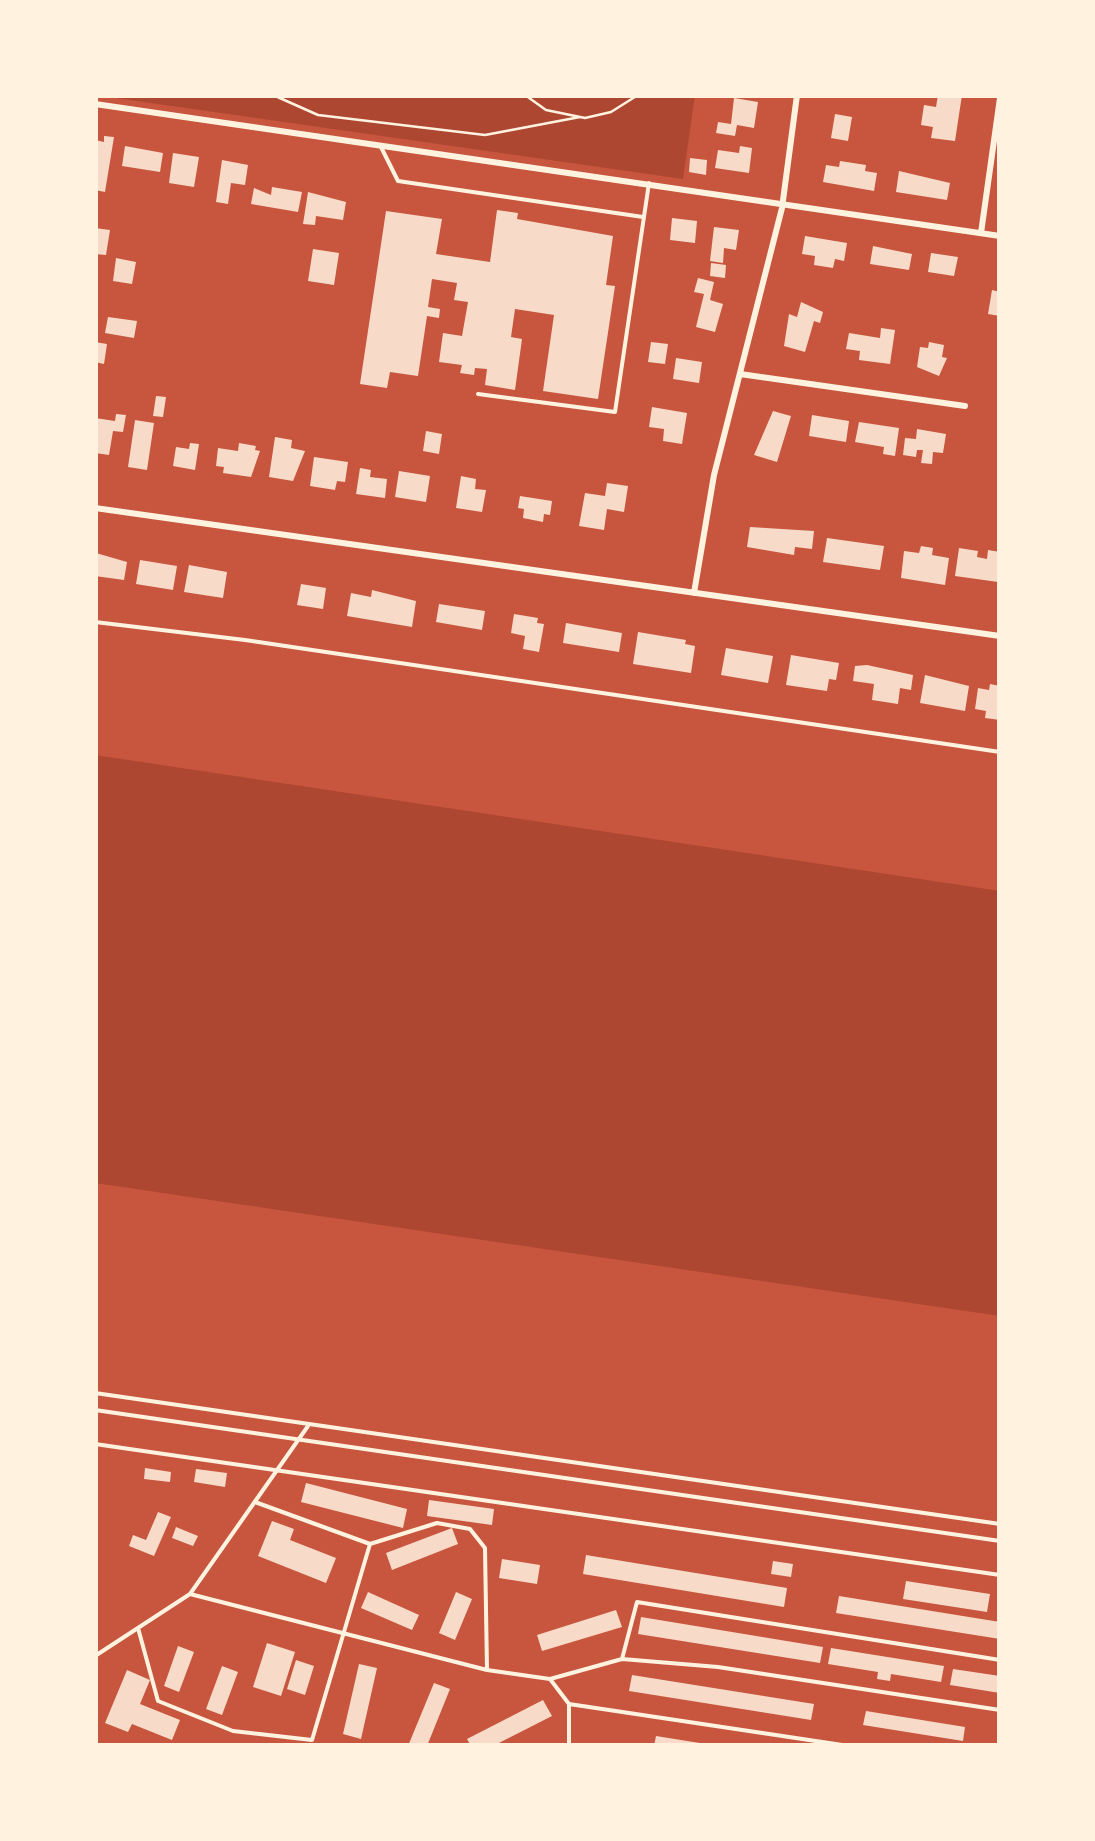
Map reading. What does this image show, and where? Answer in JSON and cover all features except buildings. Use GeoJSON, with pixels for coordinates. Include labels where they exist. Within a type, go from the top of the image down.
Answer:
{"type":"FeatureCollection","features":[{"type":"Feature","properties":{"kind":"street"},"geometry":{"type":"LineString","coordinates":[[694,593],[714,475],[782,208],[796,95]]}},
{"type":"Feature","properties":{"kind":"street"},"geometry":{"type":"LineString","coordinates":[[981,234],[1000,98]]}},
{"type":"Feature","properties":{"kind":"street"},"geometry":{"type":"LineString","coordinates":[[95,104],[379,143],[782,208],[1000,236]]}},
{"type":"Feature","properties":{"kind":"street"},"geometry":{"type":"LineString","coordinates":[[740,374],[965,406]]}},
{"type":"Feature","properties":{"kind":"street"},"geometry":{"type":"LineString","coordinates":[[95,508],[1000,636]]}},
{"type":"Feature","properties":{"kind":"lane"},"geometry":{"type":"LineString","coordinates":[[379,143],[398,181],[644,217]]}},
{"type":"Feature","properties":{"kind":"lane"},"geometry":{"type":"LineString","coordinates":[[478,394],[615,412],[649,184]]}},
{"type":"Feature","properties":{"kind":"lane"},"geometry":{"type":"LineString","coordinates":[[95,622],[245,640],[1000,752]]}},
{"type":"Feature","properties":{"kind":"lane"},"geometry":{"type":"LineString","coordinates":[[95,1393],[1000,1524]]}},
{"type":"Feature","properties":{"kind":"lane"},"geometry":{"type":"LineString","coordinates":[[110,1412],[112,1395]]}},
{"type":"Feature","properties":{"kind":"lane"},"geometry":{"type":"LineString","coordinates":[[95,1410],[1000,1541]]}},
{"type":"Feature","properties":{"kind":"lane"},"geometry":{"type":"LineString","coordinates":[[95,1656],[190,1594],[310,1424]]}},
{"type":"Feature","properties":{"kind":"lane"},"geometry":{"type":"LineString","coordinates":[[95,1444],[790,1541],[1000,1575]]}},
{"type":"Feature","properties":{"kind":"lane"},"geometry":{"type":"LineString","coordinates":[[534,1474],[536,1457]]}},
{"type":"Feature","properties":{"kind":"lane"},"geometry":{"type":"LineString","coordinates":[[747,1504],[749,1488]]}},
{"type":"Feature","properties":{"kind":"lane"},"geometry":{"type":"LineString","coordinates":[[255,1502],[370,1544],[437,1524],[470,1529],[484,1548],[487,1670]]}},
{"type":"Feature","properties":{"kind":"lane"},"geometry":{"type":"LineString","coordinates":[[138,1628],[158,1700],[233,1731],[312,1740],[370,1544]]}},
{"type":"Feature","properties":{"kind":"lane"},"geometry":{"type":"LineString","coordinates":[[190,1594],[487,1670],[550,1680],[622,1660],[718,1667],[1000,1710]]}},
{"type":"Feature","properties":{"kind":"lane"},"geometry":{"type":"LineString","coordinates":[[622,1660],[637,1602],[1000,1660]]}},
{"type":"Feature","properties":{"kind":"lane"},"geometry":{"type":"LineString","coordinates":[[550,1680],[568,1704],[568,1746]]}},
{"type":"Feature","properties":{"kind":"lane"},"geometry":{"type":"LineString","coordinates":[[568,1704],[849,1746]]}},
{"type":"Feature","properties":{"kind":"path"},"geometry":{"type":"LineString","coordinates":[[272,95],[318,115],[485,136],[611,112],[638,95]]}},
{"type":"Feature","properties":{"kind":"path"},"geometry":{"type":"LineString","coordinates":[[525,95],[546,110],[580,117]]}},
{"type":"Feature","properties":{"kind":"shaded area"},"geometry":{"type":"Polygon","coordinates":[[[95,95],[695,95],[683,179],[95,95]]]}},
{"type":"Feature","properties":{"kind":"shaded area"},"geometry":{"type":"Polygon","coordinates":[[[95,755],[1000,891],[1000,1316],[95,1183],[95,755]]]}}]}
